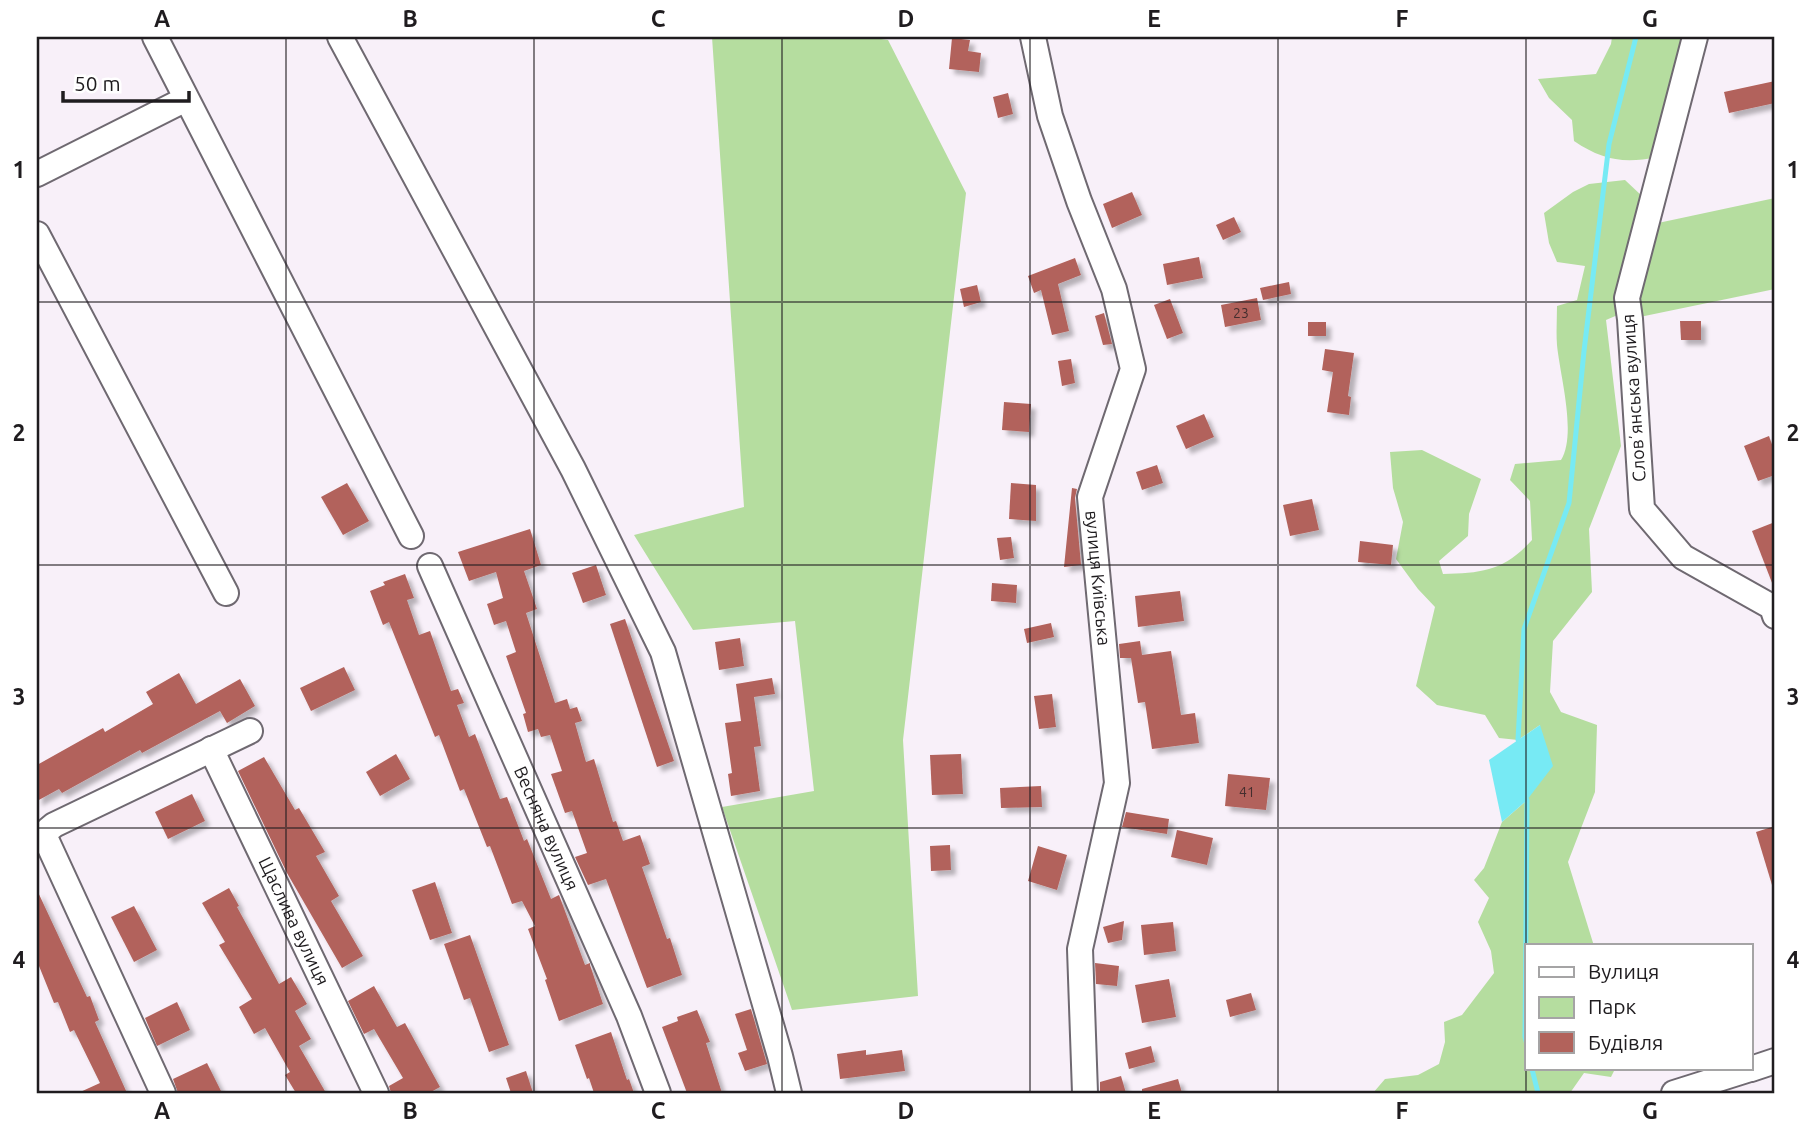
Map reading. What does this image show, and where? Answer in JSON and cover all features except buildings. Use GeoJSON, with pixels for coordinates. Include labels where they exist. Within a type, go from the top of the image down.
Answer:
{"type":"FeatureCollection","features":[{"type":"Feature","properties":{"kind":"street"},"geometry":{"type":"LineString","coordinates":[[155,37],[411,536]]}},
{"type":"Feature","properties":{"kind":"street"},"geometry":{"type":"LineString","coordinates":[[340,37],[573,469],[663,652],[789,1093]]}},
{"type":"Feature","properties":{"kind":"street","name":"вулиця Київська"},"geometry":{"type":"LineString","coordinates":[[1033,37],[1050,116],[1079,201],[1114,289],[1133,369],[1090,497],[1117,783],[1080,949],[1085,1093]]}},
{"type":"Feature","properties":{"kind":"street","name":"Словʼянська вулиця"},"geometry":{"type":"LineString","coordinates":[[1695,37],[1626,298],[1630,319],[1642,509],[1683,557],[1772,607],[1775,616]]}},
{"type":"Feature","properties":{"kind":"street"},"geometry":{"type":"LineString","coordinates":[[37,174],[186,99]]}},
{"type":"Feature","properties":{"kind":"street"},"geometry":{"type":"LineString","coordinates":[[37,234],[226,593]]}},
{"type":"Feature","properties":{"kind":"street","name":"Весняна вулиця"},"geometry":{"type":"LineString","coordinates":[[430,566],[629,1016],[658,1093]]}},
{"type":"Feature","properties":{"kind":"street"},"geometry":{"type":"LineString","coordinates":[[163,1093],[42,833],[250,731]]}},
{"type":"Feature","properties":{"kind":"street","name":"Щаслива вулиця"},"geometry":{"type":"LineString","coordinates":[[211,749],[376,1093]]}},
{"type":"Feature","properties":{"kind":"street"},"geometry":{"type":"LineString","coordinates":[[1752,1068],[1775,1060]]}},
{"type":"Feature","properties":{"kind":"street"},"geometry":{"type":"LineString","coordinates":[[1674,1093],[1747,1070]]}},
{"type":"Feature","properties":{"kind":"green space"},"geometry":{"type":"Polygon","coordinates":[[[712,37],[867,37],[888,40],[966,193],[903,740],[918,996],[792,1010],[722,807],[814,791],[795,621],[693,630],[634,535],[744,507],[712,37]]]}},
{"type":"Feature","properties":{"kind":"green space"},"geometry":{"type":"Polygon","coordinates":[[[1612,37],[1690,37],[1657,157],[1614,159],[1574,141],[1572,120],[1549,98],[1538,79],[1596,74],[1612,37]]]}},
{"type":"Feature","properties":{"kind":"green space"},"geometry":{"type":"Polygon","coordinates":[[[1625,180],[1642,196],[1620,314],[1606,320],[1621,446],[1589,529],[1592,592],[1553,641],[1550,692],[1561,712],[1597,725],[1595,792],[1568,862],[1593,944],[1525,944],[1525,1070],[1614,1070],[1611,1077],[1584,1073],[1570,1093],[1373,1093],[1385,1079],[1418,1075],[1439,1064],[1445,1042],[1444,1022],[1462,1015],[1494,973],[1491,951],[1478,922],[1489,898],[1474,880],[1484,868],[1502,822],[1527,800],[1540,725],[1518,740],[1499,738],[1485,715],[1437,705],[1416,686],[1435,607],[1396,559],[1403,522],[1393,488],[1390,452],[1422,450],[1481,479],[1469,514],[1468,536],[1439,561],[1443,574],[1470,573],[1492,568],[1512,558],[1532,540],[1530,501],[1510,480],[1515,464],[1561,460],[1566,449],[1568,420],[1557,345],[1557,306],[1577,300],[1585,266],[1557,262],[1549,243],[1544,213],[1589,184],[1625,180]]]}},
{"type":"Feature","properties":{"kind":"green space"},"geometry":{"type":"Polygon","coordinates":[[[1775,198],[1775,289],[1630,319],[1644,226],[1775,198]]]}},
{"type":"Feature","properties":{"kind":"water"},"geometry":{"type":"Polygon","coordinates":[[[1540,725],[1553,766],[1527,800],[1502,822],[1489,760],[1540,725]]]}},
{"type":"Feature","properties":{"kind":"waterway"},"geometry":{"type":"LineString","coordinates":[[1518,740],[1524,629],[1569,503],[1609,144],[1636,37]]}},
{"type":"Feature","properties":{"kind":"waterway"},"geometry":{"type":"LineString","coordinates":[[1526,944],[1527,800]]}},
{"type":"Feature","properties":{"kind":"waterway"},"geometry":{"type":"LineString","coordinates":[[1532,1070],[1538,1093]]}}]}
